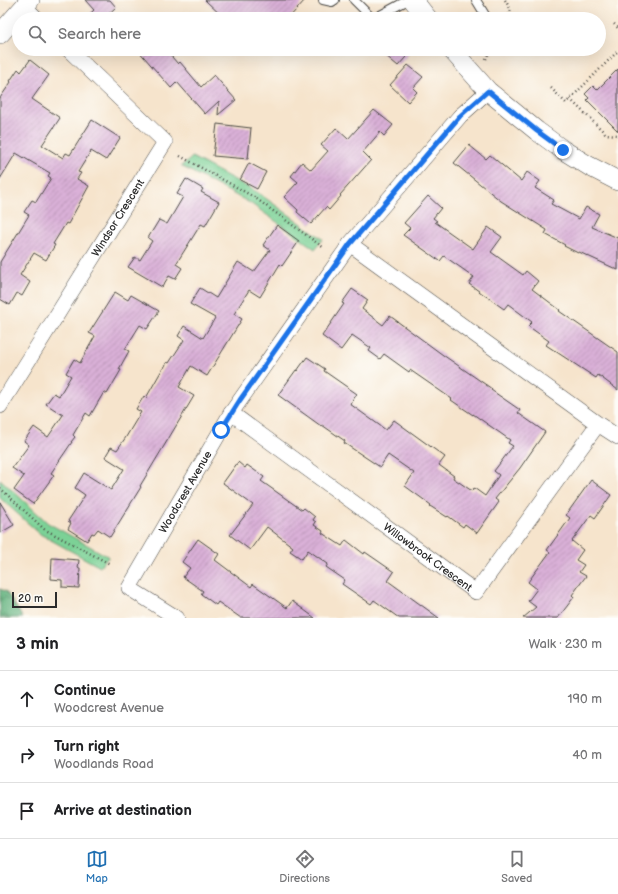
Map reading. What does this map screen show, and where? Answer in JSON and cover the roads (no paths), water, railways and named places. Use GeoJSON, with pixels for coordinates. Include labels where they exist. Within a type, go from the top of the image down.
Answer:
{"type":"FeatureCollection","features":[{"type":"Feature","properties":{"kind":"street"},"geometry":{"type":"LineString","coordinates":[[413,0],[422,12]]}},
{"type":"Feature","properties":{"kind":"street"},"geometry":{"type":"LineString","coordinates":[[0,34],[12,24]]}},
{"type":"Feature","properties":{"kind":"street","name":"Windsor Crescent"},"geometry":{"type":"LineString","coordinates":[[0,406],[165,142],[75,56]]}},
{"type":"Feature","properties":{"kind":"street"},"geometry":{"type":"LineString","coordinates":[[460,56],[488,91],[537,131],[563,150],[618,181]]}},
{"type":"Feature","properties":{"kind":"street","name":"Woodcrest Avenue"},"geometry":{"type":"LineString","coordinates":[[177,618],[128,588],[231,413],[350,244],[460,116],[488,91]]}},
{"type":"Feature","properties":{"kind":"street"},"geometry":{"type":"LineString","coordinates":[[350,244],[618,437]]}},
{"type":"Feature","properties":{"kind":"street","name":"Willowbrook Crescent"},"geometry":{"type":"LineString","coordinates":[[231,413],[476,592],[598,424]]}},
{"type":"Feature","properties":{"kind":"lane"},"geometry":{"type":"LineString","coordinates":[[323,0],[332,2],[335,0]]}},
{"type":"Feature","properties":{"kind":"lane"},"geometry":{"type":"LineString","coordinates":[[354,0],[366,12]]}},
{"type":"Feature","properties":{"kind":"lane"},"geometry":{"type":"LineString","coordinates":[[386,12],[408,0]]}},
{"type":"Feature","properties":{"kind":"lane"},"geometry":{"type":"LineString","coordinates":[[476,0],[483,12]]}}]}
